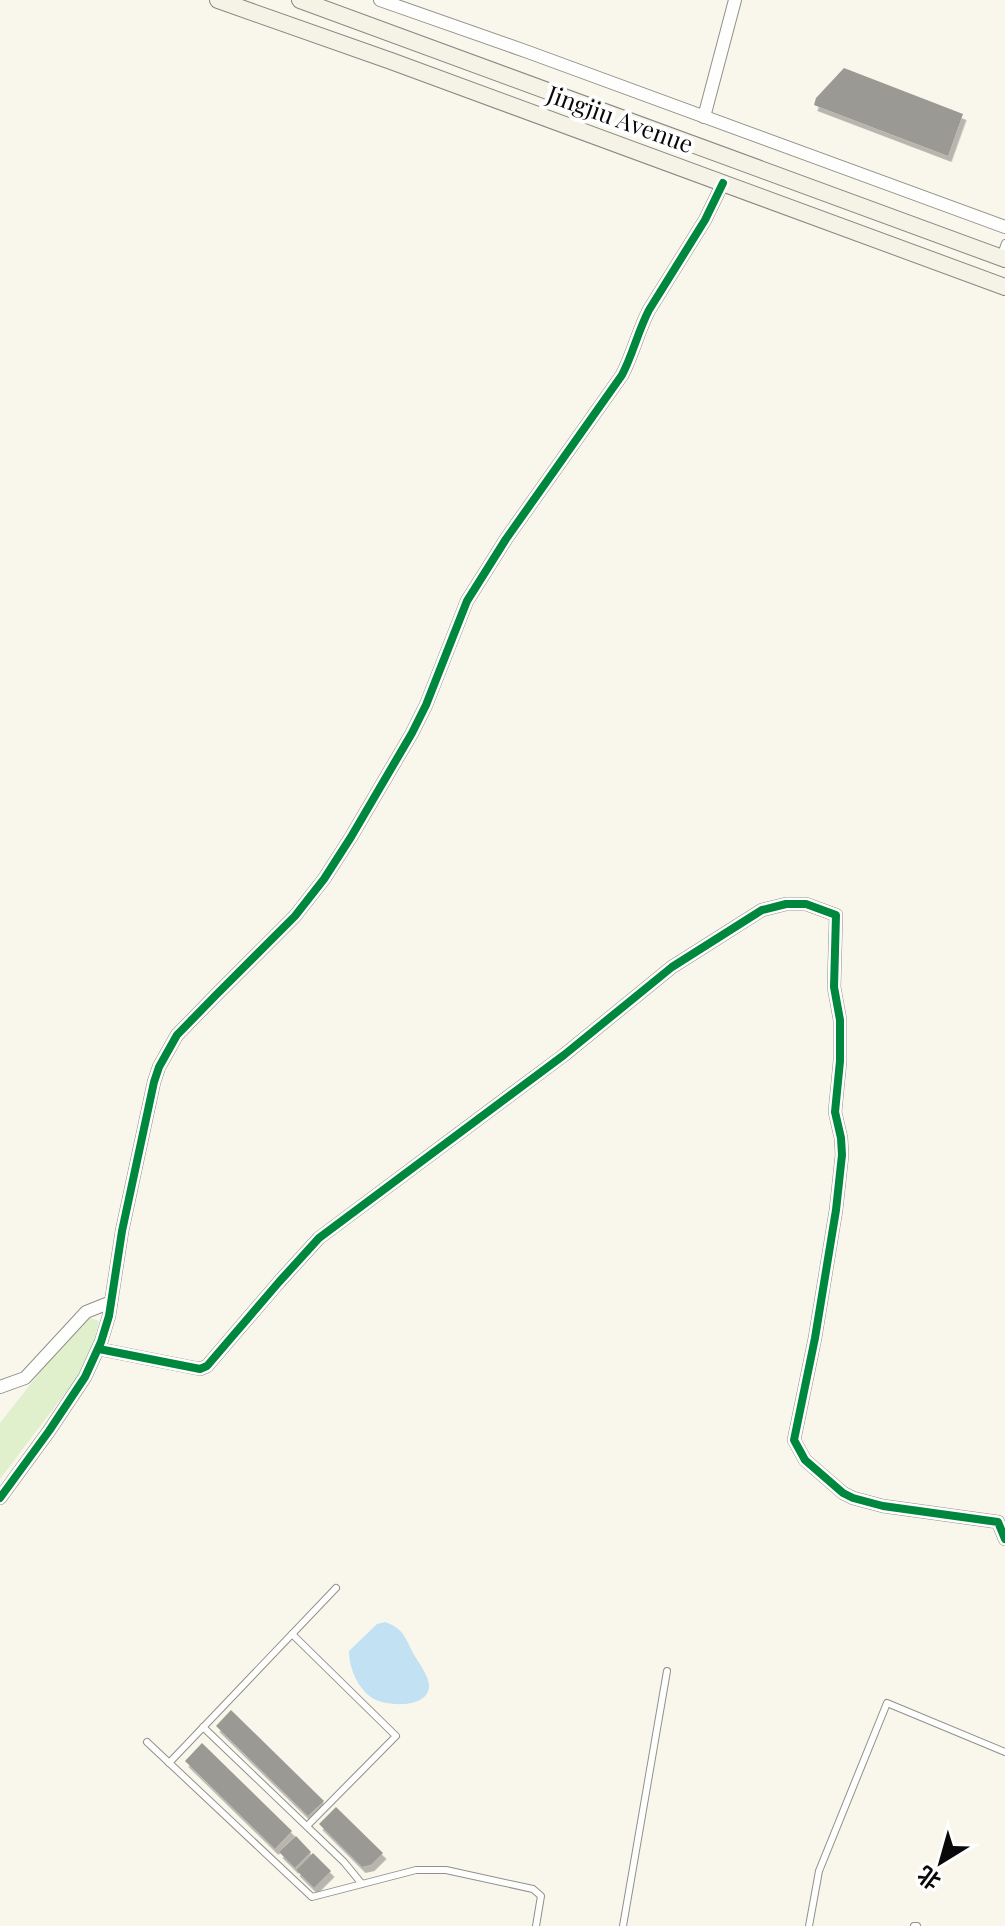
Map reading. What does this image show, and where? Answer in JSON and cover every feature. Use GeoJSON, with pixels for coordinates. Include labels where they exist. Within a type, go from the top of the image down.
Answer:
{"type":"FeatureCollection","features":[{"type":"Feature","properties":{"kind":"street","name":"Jingjiu Avenue"},"geometry":{"type":"LineString","coordinates":[[218,0],[1005,287]]}},
{"type":"Feature","properties":{"kind":"street","name":"Jingjiu Avenue"},"geometry":{"type":"LineString","coordinates":[[300,0],[1003,253]]}},
{"type":"Feature","properties":{"kind":"street"},"geometry":{"type":"LineString","coordinates":[[380,0],[1005,227]]}},
{"type":"Feature","properties":{"kind":"street"},"geometry":{"type":"LineString","coordinates":[[704,117],[735,0]]}},
{"type":"Feature","properties":{"kind":"street"},"geometry":{"type":"LineString","coordinates":[[0,1498],[57,1420],[99,1349],[154,1082],[170,1045],[295,916],[344,848],[426,705],[467,601],[506,539],[622,375],[649,310],[705,220],[723,183]]}},
{"type":"Feature","properties":{"kind":"street"},"geometry":{"type":"LineString","coordinates":[[99,1349],[200,1369],[207,1366],[319,1238],[564,1055],[672,967],[762,910],[786,904],[806,904],[836,915],[834,987],[840,1020],[840,1061],[835,1112],[842,1155],[815,1338],[794,1440],[805,1460],[853,1498],[883,1506],[998,1522],[1005,1539]]}},
{"type":"Feature","properties":{"kind":"street"},"geometry":{"type":"LineString","coordinates":[[0,1387],[25,1378],[86,1312],[111,1302]]}},
{"type":"Feature","properties":{"kind":"lane"},"geometry":{"type":"LineString","coordinates":[[169,1763],[336,1588]]}},
{"type":"Feature","properties":{"kind":"lane"},"geometry":{"type":"LineString","coordinates":[[292,1634],[396,1736],[307,1826]]}},
{"type":"Feature","properties":{"kind":"lane"},"geometry":{"type":"LineString","coordinates":[[623,1926],[667,1671]]}},
{"type":"Feature","properties":{"kind":"lane"},"geometry":{"type":"LineString","coordinates":[[809,1926],[819,1871],[887,1703],[1005,1752]]}},
{"type":"Feature","properties":{"kind":"lane"},"geometry":{"type":"LineString","coordinates":[[203,1727],[344,1862],[362,1884]]}},
{"type":"Feature","properties":{"kind":"lane"},"geometry":{"type":"LineString","coordinates":[[147,1742],[312,1897],[416,1870],[446,1870],[533,1889],[541,1896],[536,1926]]}},
{"type":"Feature","properties":{"kind":"green space"},"geometry":{"type":"Polygon","coordinates":[[[84,1316],[99,1321],[93,1346],[79,1375],[0,1479],[0,1423],[84,1316]]]}},
{"type":"Feature","properties":{"kind":"water"},"geometry":{"type":"Polygon","coordinates":[[[385,1622],[403,1634],[428,1679],[427,1694],[414,1702],[397,1704],[374,1699],[363,1690],[353,1671],[349,1651],[377,1624],[385,1622]]]}},
{"type":"Feature","properties":{"kind":"building"},"geometry":{"type":"Polygon","coordinates":[[[844,68],[963,114],[948,156],[814,105],[816,98],[844,68]]]}},
{"type":"Feature","properties":{"kind":"building"},"geometry":{"type":"Polygon","coordinates":[[[231,1710],[324,1801],[308,1816],[216,1726],[231,1710]]]}},
{"type":"Feature","properties":{"kind":"building"},"geometry":{"type":"Polygon","coordinates":[[[202,1743],[292,1831],[275,1849],[185,1761],[202,1743]]]}},
{"type":"Feature","properties":{"kind":"building"},"geometry":{"type":"Polygon","coordinates":[[[336,1807],[383,1853],[371,1865],[362,1867],[319,1824],[336,1807]]]}},
{"type":"Feature","properties":{"kind":"building"},"geometry":{"type":"Polygon","coordinates":[[[296,1836],[311,1852],[295,1868],[279,1852],[296,1836]]]}},
{"type":"Feature","properties":{"kind":"building"},"geometry":{"type":"Polygon","coordinates":[[[313,1853],[331,1871],[314,1888],[296,1870],[313,1853]]]}},
{"type":"Feature","properties":{"kind":"cycle path"},"geometry":{"type":"LineString","coordinates":[[0,1498],[85,1377],[101,1342],[109,1316],[122,1231],[159,1067],[177,1035],[295,916],[351,837],[426,705],[467,601],[506,539],[622,375],[649,310],[705,220],[723,183]]}},
{"type":"Feature","properties":{"kind":"cycle path"},"geometry":{"type":"LineString","coordinates":[[99,1349],[200,1369],[207,1366],[319,1238],[564,1055],[672,967],[762,910],[786,904],[806,904],[836,915],[834,987],[840,1020],[840,1061],[835,1112],[842,1155],[815,1338],[794,1440],[805,1460],[853,1498],[883,1506],[998,1522],[1005,1539]]}}]}
